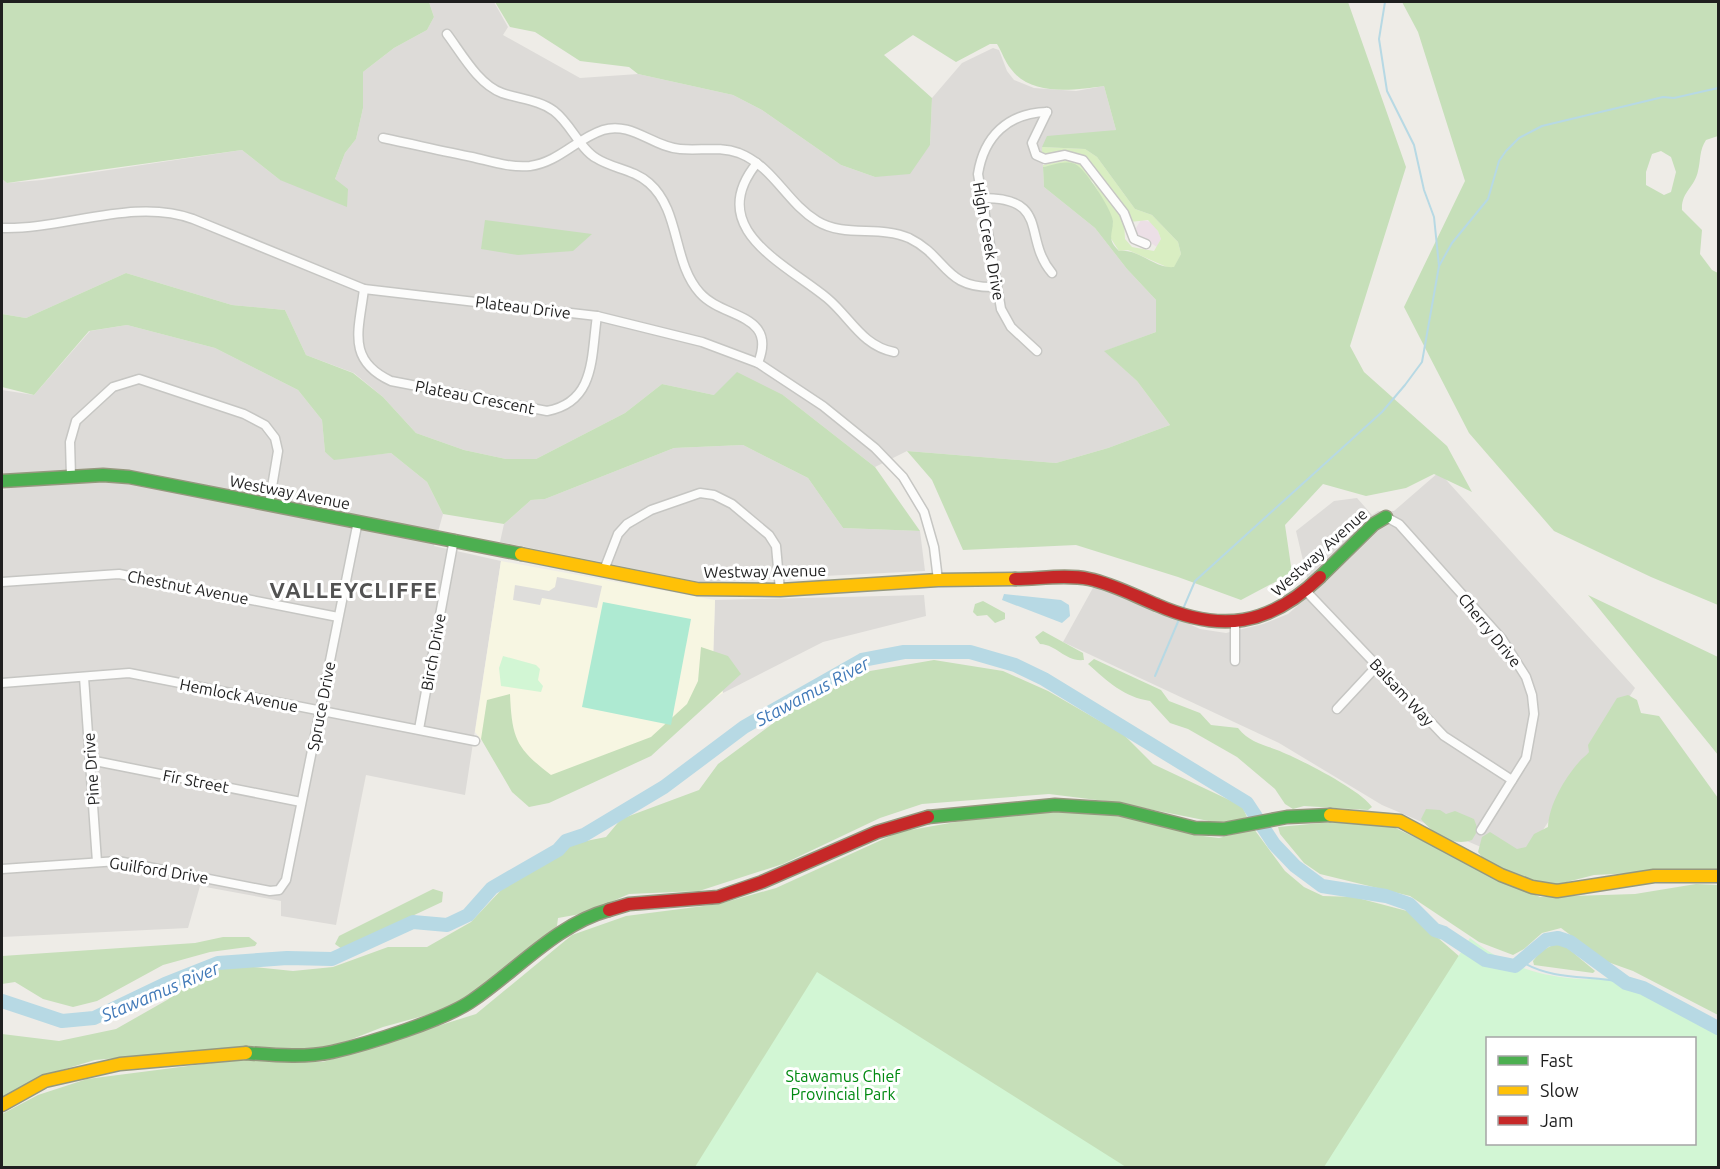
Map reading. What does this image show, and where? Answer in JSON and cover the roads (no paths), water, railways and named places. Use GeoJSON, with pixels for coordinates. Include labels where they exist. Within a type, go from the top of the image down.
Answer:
{"type":"FeatureCollection","features":[{"type":"Feature","properties":{"kind":"street"},"geometry":{"type":"LineString","coordinates":[[447,34],[486,83],[503,93],[551,109],[595,158],[633,172],[656,191],[668,212],[689,279],[711,303],[742,316],[756,327],[763,348],[758,363]]}},
{"type":"Feature","properties":{"kind":"street","name":"High Creek Drive"},"geometry":{"type":"LineString","coordinates":[[1037,351],[1011,327],[1001,309],[996,287],[978,174],[981,157],[996,130],[1032,113],[1047,112],[1032,143],[1036,155],[1045,159],[1065,155],[1083,160],[1124,213],[1134,239],[1146,244]]}},
{"type":"Feature","properties":{"kind":"street"},"geometry":{"type":"LineString","coordinates":[[383,138],[518,166],[552,160],[597,133],[618,128],[629,130],[667,147],[718,148],[737,153],[757,163],[775,178],[802,210],[820,223],[838,230],[896,234],[919,244],[957,280],[977,288],[996,287]]}},
{"type":"Feature","properties":{"kind":"street"},"geometry":{"type":"LineString","coordinates":[[757,163],[745,180],[739,201],[741,220],[751,239],[828,299],[867,340],[884,350],[894,352]]}},
{"type":"Feature","properties":{"kind":"street"},"geometry":{"type":"LineString","coordinates":[[983,198],[1006,199],[1023,208],[1033,222],[1042,259],[1052,273]]}},
{"type":"Feature","properties":{"kind":"street","name":"Plateau Drive"},"geometry":{"type":"LineString","coordinates":[[2,228],[139,212],[170,212],[193,219],[364,288],[597,316],[702,342],[758,363],[822,406],[875,448],[903,477],[924,512],[934,547],[938,580]]}},
{"type":"Feature","properties":{"kind":"street","name":"Plateau Crescent"},"geometry":{"type":"LineString","coordinates":[[364,288],[358,343],[365,364],[376,374],[392,381],[548,411],[563,408],[576,400],[584,388],[597,316]]}},
{"type":"Feature","properties":{"kind":"street"},"geometry":{"type":"LineString","coordinates":[[70,477],[70,442],[76,421],[113,387],[139,379],[244,414],[265,425],[275,438],[278,451],[268,505]]}},
{"type":"Feature","properties":{"kind":"street","name":"Westway Avenue"},"geometry":{"type":"LineString","coordinates":[[2,481],[70,477],[129,477],[454,539],[697,589],[780,590],[938,580],[1086,578],[1119,587],[1197,620],[1235,624],[1274,613],[1305,590],[1374,524],[1386,517]]}},
{"type":"Feature","properties":{"kind":"street"},"geometry":{"type":"LineString","coordinates":[[604,570],[618,534],[627,524],[651,510],[700,494],[714,495],[732,504],[769,535],[776,546],[780,590]]}},
{"type":"Feature","properties":{"kind":"street","name":"Cherry Drive"},"geometry":{"type":"LineString","coordinates":[[1386,517],[1399,524],[1502,639],[1526,678],[1534,714],[1530,746],[1481,830]]}},
{"type":"Feature","properties":{"kind":"street","name":"Spruce Drive"},"geometry":{"type":"LineString","coordinates":[[279,890],[286,880],[358,521]]}},
{"type":"Feature","properties":{"kind":"street","name":"Birch Drive"},"geometry":{"type":"LineString","coordinates":[[418,729],[454,539]]}},
{"type":"Feature","properties":{"kind":"street","name":"Chestnut Avenue"},"geometry":{"type":"LineString","coordinates":[[2,582],[120,574],[338,617]]}},
{"type":"Feature","properties":{"kind":"street","name":"Balsam Way"},"geometry":{"type":"LineString","coordinates":[[1305,590],[1444,736],[1512,780]]}},
{"type":"Feature","properties":{"kind":"street"},"geometry":{"type":"LineString","coordinates":[[1235,624],[1235,661]]}},
{"type":"Feature","properties":{"kind":"street"},"geometry":{"type":"LineString","coordinates":[[1337,709],[1377,666]]}},
{"type":"Feature","properties":{"kind":"street","name":"Hemlock Avenue"},"geometry":{"type":"LineString","coordinates":[[2,683],[129,673],[475,741]]}},
{"type":"Feature","properties":{"kind":"street","name":"Pine Drive"},"geometry":{"type":"LineString","coordinates":[[84,677],[97,862]]}},
{"type":"Feature","properties":{"kind":"street","name":"Fir Street"},"geometry":{"type":"LineString","coordinates":[[90,760],[301,802]]}},
{"type":"Feature","properties":{"kind":"street"},"geometry":{"type":"LineString","coordinates":[[2,1105],[45,1081],[120,1064],[240,1053],[284,1055],[331,1052],[424,1023],[471,1002],[555,938],[591,915],[629,904],[718,897],[762,882],[905,822],[993,809],[1055,806],[1119,809],[1195,828],[1224,829],[1273,820],[1340,814],[1400,821],[1501,875],[1532,887],[1557,891],[1654,876],[1719,876]]}},
{"type":"Feature","properties":{"kind":"street","name":"Guilford Drive"},"geometry":{"type":"LineString","coordinates":[[2,869],[127,862],[270,891],[279,890]]}},
{"type":"Feature","properties":{"kind":"water"},"geometry":{"type":"Polygon","coordinates":[[[1004,594],[1061,600],[1069,605],[1070,616],[1062,623],[1002,600],[1004,594]]]}},
{"type":"Feature","properties":{"kind":"waterway"},"geometry":{"type":"LineString","coordinates":[[1385,2],[1379,39],[1387,91],[1414,145],[1424,190],[1434,217],[1439,266]]}},
{"type":"Feature","properties":{"kind":"waterway"},"geometry":{"type":"LineString","coordinates":[[1183,609],[1195,581],[1382,412],[1422,362],[1439,266],[1452,243],[1488,199],[1499,161],[1519,138],[1542,126],[1663,97],[1674,98],[1718,88]]}},
{"type":"Feature","properties":{"kind":"waterway"},"geometry":{"type":"LineString","coordinates":[[1155,676],[1180,617]]}},
{"type":"Feature","properties":{"kind":"waterway","name":"Stawamus River"},"geometry":{"type":"LineString","coordinates":[[2,1001],[62,1021],[94,1018],[165,984],[218,963],[287,958],[332,959],[413,922],[447,925],[468,915],[492,888],[558,850],[566,841],[584,835],[664,787],[744,727],[862,660],[904,652],[970,652],[1015,665],[1044,679],[1247,803],[1274,844],[1295,866],[1322,886],[1386,896],[1409,904],[1435,930],[1444,933],[1485,960],[1515,966],[1546,940],[1558,938],[1570,942],[1626,983],[1643,988],[1718,1028]]}},
{"type":"Feature","properties":{"kind":"waterway"},"geometry":{"type":"LineString","coordinates":[[1522,962],[1561,975],[1626,983]]}},
{"type":"Feature","properties":{"kind":"district","name":"VALLEYCLIFFE"},"geometry":{"type":"Point","coordinates":[354,589]}},
{"type":"Feature","properties":{"kind":"park label","name":"Stawamus Chief Provincial Park"},"geometry":{"type":"Point","coordinates":[843,1085]}}]}
